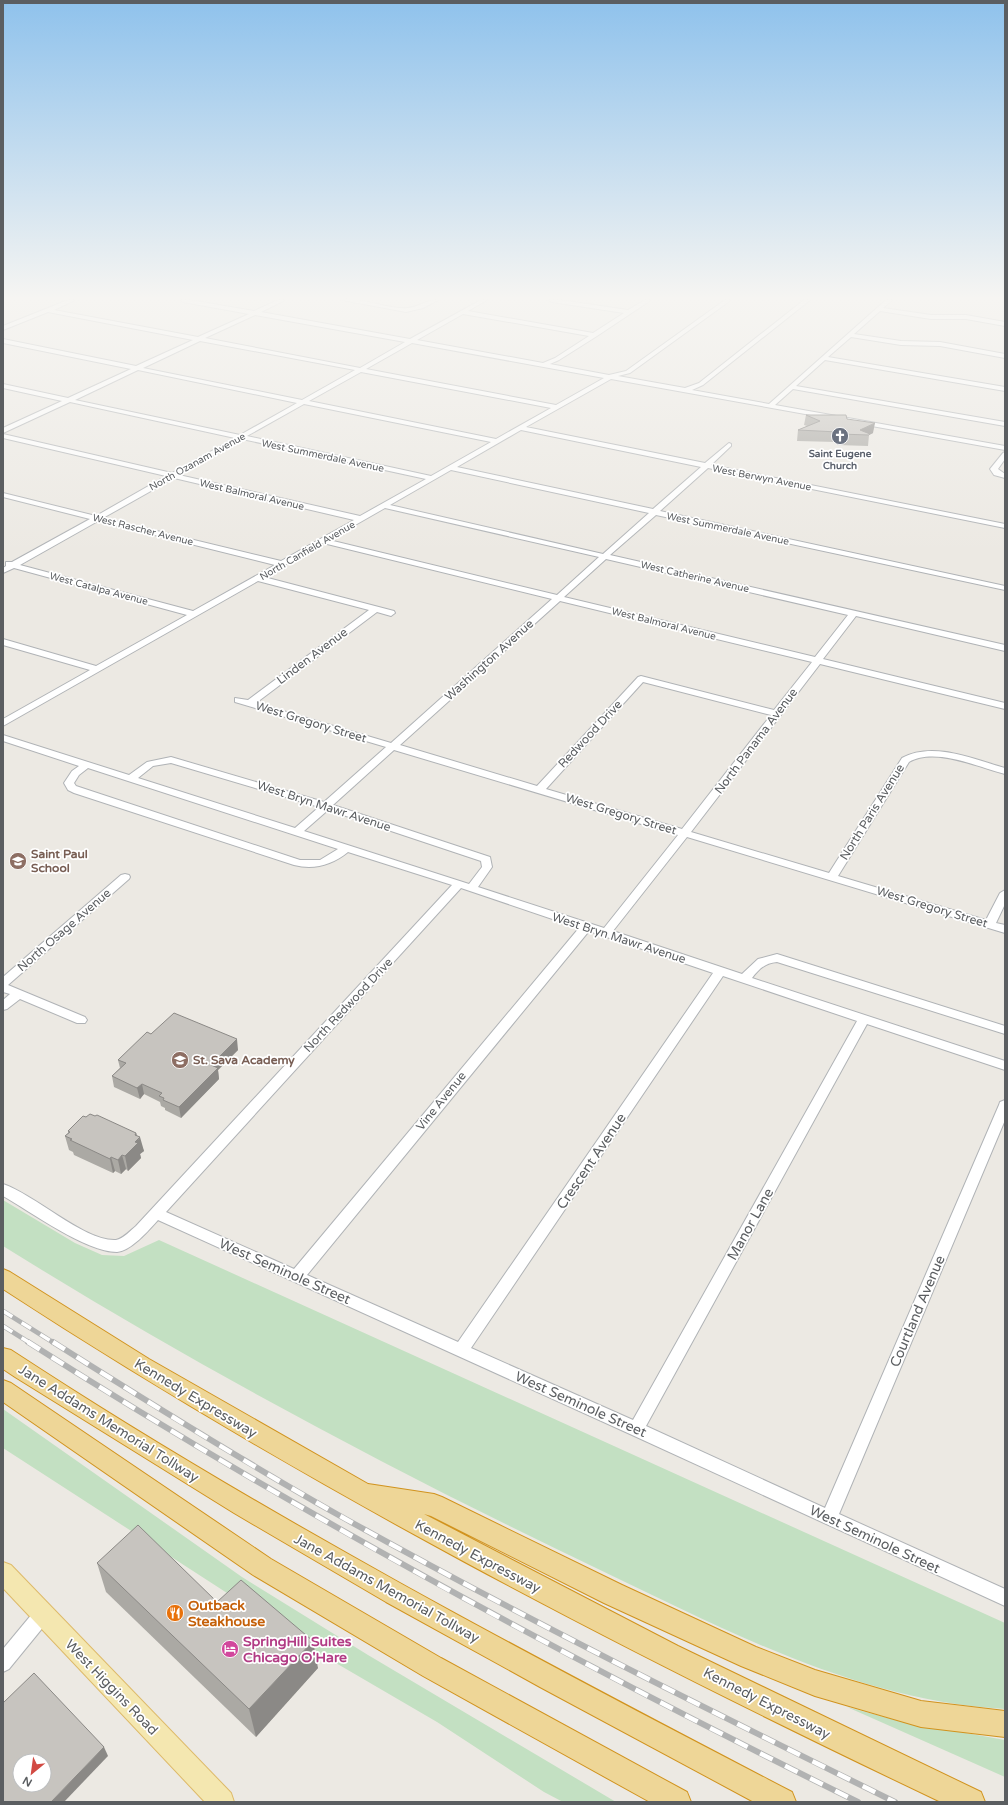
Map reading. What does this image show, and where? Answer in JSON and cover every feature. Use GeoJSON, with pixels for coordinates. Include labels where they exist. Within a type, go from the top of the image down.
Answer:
{"type":"FeatureCollection","features":[{"type":"Feature","properties":{"kind":"highway","name":"Kennedy Expressway"},"geometry":{"type":"LineString","coordinates":[[3,1278],[207,1406],[357,1492],[631,1635],[872,1756],[971,1802]]}},
{"type":"Feature","properties":{"kind":"highway","name":"Jane Addams Memorial Tollway"},"geometry":{"type":"LineString","coordinates":[[3,1357],[124,1434],[273,1524],[418,1607],[782,1802]]}},
{"type":"Feature","properties":{"kind":"highway"},"geometry":{"type":"LineString","coordinates":[[3,1390],[262,1567],[432,1667],[658,1794],[677,1802]]}},
{"type":"Feature","properties":{"kind":"highway"},"geometry":{"type":"LineString","coordinates":[[357,1492],[434,1505],[613,1594],[750,1657],[815,1683],[921,1714],[1005,1724]]}},
{"type":"Feature","properties":{"kind":"main road","name":"West Higgins Road"},"geometry":{"type":"LineString","coordinates":[[3,1572],[222,1802]]}},
{"type":"Feature","properties":{"kind":"street"},"geometry":{"type":"LineString","coordinates":[[3,431],[101,384]]}},
{"type":"Feature","properties":{"kind":"street"},"geometry":{"type":"LineString","coordinates":[[215,384],[497,441]]}},
{"type":"Feature","properties":{"kind":"street","name":"North Ozanam Avenue"},"geometry":{"type":"LineString","coordinates":[[3,570],[334,384]]}},
{"type":"Feature","properties":{"kind":"street"},"geometry":{"type":"LineString","coordinates":[[435,384],[557,407]]}},
{"type":"Feature","properties":{"kind":"street","name":"North Canfield Avenue"},"geometry":{"type":"LineString","coordinates":[[3,723],[597,384]]}},
{"type":"Feature","properties":{"kind":"street"},"geometry":{"type":"LineString","coordinates":[[665,384],[1005,448]]}},
{"type":"Feature","properties":{"kind":"street"},"geometry":{"type":"LineString","coordinates":[[686,389],[700,384]]}},
{"type":"Feature","properties":{"kind":"street"},"geometry":{"type":"LineString","coordinates":[[701,384],[701,392]]}},
{"type":"Feature","properties":{"kind":"street"},"geometry":{"type":"LineString","coordinates":[[771,405],[795,384]]}},
{"type":"Feature","properties":{"kind":"street"},"geometry":{"type":"LineString","coordinates":[[977,384],[1005,389]]}},
{"type":"Feature","properties":{"kind":"street","name":"West Summerdale Avenue"},"geometry":{"type":"LineString","coordinates":[[3,386],[432,478]]}},
{"type":"Feature","properties":{"kind":"street"},"geometry":{"type":"LineString","coordinates":[[792,387],[1005,424]]}},
{"type":"Feature","properties":{"kind":"street","name":"West Berwyn Avenue"},"geometry":{"type":"LineString","coordinates":[[520,428],[1005,526]]}},
{"type":"Feature","properties":{"kind":"street","name":"West Balmoral Avenue"},"geometry":{"type":"LineString","coordinates":[[3,436],[361,519]]}},
{"type":"Feature","properties":{"kind":"street","name":"Washington Avenue"},"geometry":{"type":"LineString","coordinates":[[297,832],[729,445]]}},
{"type":"Feature","properties":{"kind":"street"},"geometry":{"type":"LineString","coordinates":[[1005,454],[994,469],[997,473],[1005,476]]}},
{"type":"Feature","properties":{"kind":"street","name":"West Summerdale Avenue"},"geometry":{"type":"LineString","coordinates":[[451,468],[1005,588]]}},
{"type":"Feature","properties":{"kind":"street","name":"West Rascher Avenue"},"geometry":{"type":"LineString","coordinates":[[3,495],[282,564]]}},
{"type":"Feature","properties":{"kind":"street","name":"West Catherine Avenue"},"geometry":{"type":"LineString","coordinates":[[384,506],[1005,648]]}},
{"type":"Feature","properties":{"kind":"street","name":"West Balmoral Avenue"},"geometry":{"type":"LineString","coordinates":[[323,540],[1005,706]]}},
{"type":"Feature","properties":{"kind":"street","name":"West Catalpa Avenue"},"geometry":{"type":"LineString","coordinates":[[3,562],[194,614]]}},
{"type":"Feature","properties":{"kind":"street"},"geometry":{"type":"LineString","coordinates":[[258,578],[391,613]]}},
{"type":"Feature","properties":{"kind":"street","name":"Linden Avenue"},"geometry":{"type":"LineString","coordinates":[[250,703],[375,609]]}},
{"type":"Feature","properties":{"kind":"street","name":"North Panama Avenue"},"geometry":{"type":"LineString","coordinates":[[606,933],[686,833],[854,613]]}},
{"type":"Feature","properties":{"kind":"street"},"geometry":{"type":"LineString","coordinates":[[3,642],[97,669]]}},
{"type":"Feature","properties":{"kind":"street","name":"Redwood Drive"},"geometry":{"type":"LineString","coordinates":[[538,790],[641,679],[777,714]]}},
{"type":"Feature","properties":{"kind":"street","name":"West Gregory Street"},"geometry":{"type":"LineString","coordinates":[[238,700],[1005,929]]}},
{"type":"Feature","properties":{"kind":"street","name":"West Bryn Mawr Avenue"},"geometry":{"type":"LineString","coordinates":[[3,738],[465,886],[1005,1066]]}},
{"type":"Feature","properties":{"kind":"street","name":"North Paris Avenue"},"geometry":{"type":"LineString","coordinates":[[832,877],[905,760],[910,756],[917,753],[934,753],[1005,771]]}},
{"type":"Feature","properties":{"kind":"street","name":"West Bryn Mawr Avenue"},"geometry":{"type":"LineString","coordinates":[[130,779],[150,764],[171,760],[326,806],[486,859],[488,867],[465,886]]}},
{"type":"Feature","properties":{"kind":"street"},"geometry":{"type":"LineString","coordinates":[[86,765],[75,773],[69,783],[72,788],[78,791],[298,863],[308,865],[319,864],[336,857],[346,848]]}},
{"type":"Feature","properties":{"kind":"street","name":"North Osage Avenue"},"geometry":{"type":"LineString","coordinates":[[3,983],[125,877]]}},
{"type":"Feature","properties":{"kind":"street","name":"North Redwood Drive"},"geometry":{"type":"LineString","coordinates":[[3,1189],[91,1241],[118,1246],[129,1240],[142,1230],[155,1214],[465,886]]}},
{"type":"Feature","properties":{"kind":"street"},"geometry":{"type":"LineString","coordinates":[[990,924],[1005,893]]}},
{"type":"Feature","properties":{"kind":"street","name":"Vine Avenue"},"geometry":{"type":"LineString","coordinates":[[297,1276],[586,927]]}},
{"type":"Feature","properties":{"kind":"street"},"geometry":{"type":"LineString","coordinates":[[745,979],[758,962],[767,958],[776,958],[1005,1030]]}},
{"type":"Feature","properties":{"kind":"street","name":"Crescent Avenue"},"geometry":{"type":"LineString","coordinates":[[461,1350],[720,971]]}},
{"type":"Feature","properties":{"kind":"street"},"geometry":{"type":"LineString","coordinates":[[3,987],[81,1020]]}},
{"type":"Feature","properties":{"kind":"street"},"geometry":{"type":"LineString","coordinates":[[3,1006],[19,993]]}},
{"type":"Feature","properties":{"kind":"street","name":"Manor Lane"},"geometry":{"type":"LineString","coordinates":[[636,1429],[864,1019]]}},
{"type":"Feature","properties":{"kind":"street","name":"Courtland Avenue"},"geometry":{"type":"LineString","coordinates":[[829,1518],[1005,1105]]}},
{"type":"Feature","properties":{"kind":"street","name":"West Seminole Street"},"geometry":{"type":"LineString","coordinates":[[155,1214],[297,1276],[636,1429],[1005,1598]]}},
{"type":"Feature","properties":{"kind":"street"},"geometry":{"type":"LineString","coordinates":[[3,1663],[43,1614]]}},
{"type":"Feature","properties":{"kind":"green space"},"geometry":{"type":"Polygon","coordinates":[[[3,1200],[75,1243],[102,1255],[124,1256],[159,1240],[1005,1623],[1005,1709],[951,1703],[897,1692],[845,1677],[794,1659],[694,1615],[445,1494],[221,1375],[75,1290],[3,1246],[3,1200]]]}},
{"type":"Feature","properties":{"kind":"green space"},"geometry":{"type":"Polygon","coordinates":[[[3,1409],[242,1577],[368,1655],[616,1802],[563,1802],[544,1792],[437,1722],[329,1659],[3,1448],[3,1409]]]}},
{"type":"Feature","properties":{"kind":"green space"},"geometry":{"type":"Polygon","coordinates":[[[847,1707],[899,1721],[1005,1740],[1005,1777],[847,1707]]]}},
{"type":"Feature","properties":{"kind":"building"},"geometry":{"type":"Polygon","coordinates":[[[806,415],[846,415],[847,419],[875,423],[860,430],[870,434],[869,435],[798,430],[820,421],[806,415]]]}},
{"type":"Feature","properties":{"kind":"building","name":"St. Sava Academy"},"geometry":{"type":"Polygon","coordinates":[[[174,1013],[237,1039],[211,1065],[218,1068],[179,1107],[163,1100],[164,1098],[159,1096],[162,1093],[142,1084],[137,1088],[112,1076],[126,1063],[118,1060],[147,1032],[151,1034],[174,1013]]]}},
{"type":"Feature","properties":{"kind":"building"},"geometry":{"type":"Polygon","coordinates":[[[90,1114],[95,1116],[97,1115],[136,1133],[135,1135],[140,1137],[135,1142],[138,1143],[125,1156],[122,1155],[118,1160],[111,1157],[110,1159],[70,1140],[72,1139],[65,1136],[83,1116],[86,1117],[90,1114]]]}},
{"type":"Feature","properties":{"kind":"building","name":"SpringHill Suites Chicago O'Hare"},"geometry":{"type":"Polygon","coordinates":[[[138,1525],[217,1602],[241,1580],[313,1641],[249,1709],[97,1563],[138,1525]]]}},
{"type":"Feature","properties":{"kind":"building"},"geometry":{"type":"Polygon","coordinates":[[[34,1673],[104,1747],[51,1802],[5,1802],[3,1800],[3,1703],[34,1673]]]}},
{"type":"Feature","properties":{"kind":"railway"},"geometry":{"type":"LineString","coordinates":[[3,1311],[54,1343]]}},
{"type":"Feature","properties":{"kind":"railway"},"geometry":{"type":"LineString","coordinates":[[3,1326],[30,1343]]}},
{"type":"Feature","properties":{"kind":"railway"},"geometry":{"type":"LineString","coordinates":[[28,1342],[230,1466],[437,1583],[646,1695],[858,1802]]}},
{"type":"Feature","properties":{"kind":"railway"},"geometry":{"type":"LineString","coordinates":[[53,1342],[160,1409],[342,1517],[547,1627],[895,1802]]}},
{"type":"Feature","properties":{"kind":"place","name":"Saint Eugene Church"},"geometry":{"type":"Point","coordinates":[840,436]}},
{"type":"Feature","properties":{"kind":"place","name":"Saint Paul School"},"geometry":{"type":"Point","coordinates":[18,861]}},
{"type":"Feature","properties":{"kind":"place","name":"St. Sava Academy"},"geometry":{"type":"Point","coordinates":[180,1060]}},
{"type":"Feature","properties":{"kind":"place","name":"Outback Steakhouse"},"geometry":{"type":"Point","coordinates":[175,1613]}},
{"type":"Feature","properties":{"kind":"place","name":"SpringHill Suites Chicago O'Hare"},"geometry":{"type":"Point","coordinates":[230,1649]}}]}
